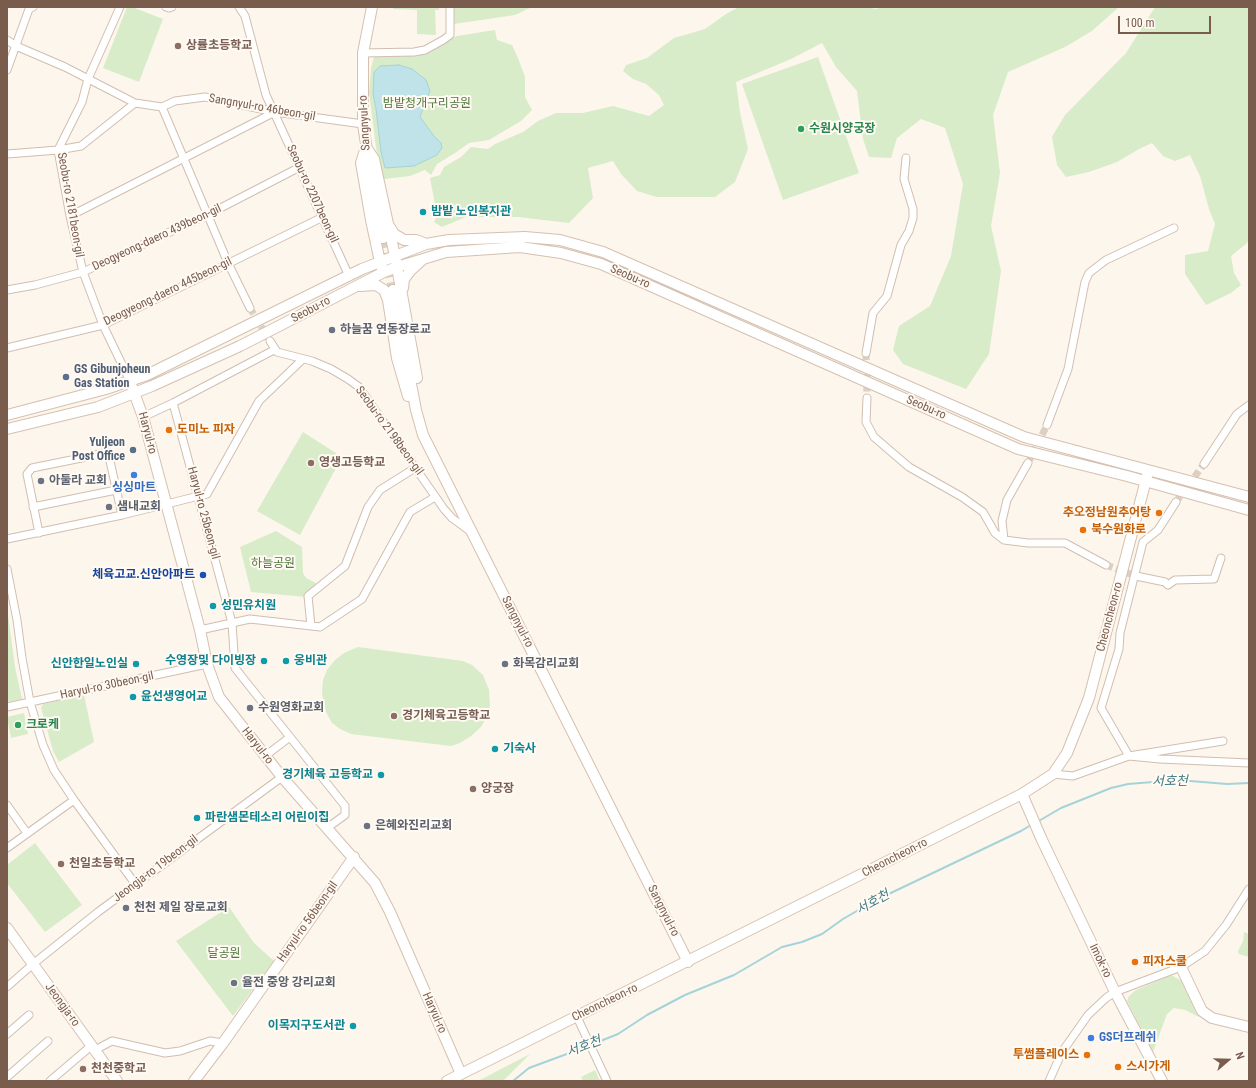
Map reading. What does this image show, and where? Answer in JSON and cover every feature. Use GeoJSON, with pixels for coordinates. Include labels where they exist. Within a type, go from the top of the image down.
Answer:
{"type":"FeatureCollection","features":[{"type":"Feature","properties":{"kind":"street"},"geometry":{"type":"LineString","coordinates":[[7,70],[29,9],[33,7]]}},
{"type":"Feature","properties":{"kind":"street","name":"Seobu-ro 2181beon-gil"},"geometry":{"type":"LineString","coordinates":[[120,7],[88,79],[82,102],[58,150],[70,216],[83,272],[103,325],[130,381]]}},
{"type":"Feature","properties":{"kind":"street"},"geometry":{"type":"LineString","coordinates":[[166,7],[172,7]]}},
{"type":"Feature","properties":{"kind":"street","name":"Seobu-ro 2207beon-gil"},"geometry":{"type":"LineString","coordinates":[[239,7],[245,16],[266,95],[349,276]]}},
{"type":"Feature","properties":{"kind":"street","name":"Sangnyul-ro"},"geometry":{"type":"LineString","coordinates":[[372,7],[363,52],[363,124],[383,238]]}},
{"type":"Feature","properties":{"kind":"street"},"geometry":{"type":"LineString","coordinates":[[363,52],[414,52],[425,50],[450,35],[450,7]]}},
{"type":"Feature","properties":{"kind":"street"},"geometry":{"type":"LineString","coordinates":[[7,40],[16,46],[88,79],[135,103],[162,107],[228,263],[250,308]]}},
{"type":"Feature","properties":{"kind":"street","name":"Sangnyul-ro 46beon-gil"},"geometry":{"type":"LineString","coordinates":[[162,107],[175,101],[205,97],[274,112],[363,124]]}},
{"type":"Feature","properties":{"kind":"street"},"geometry":{"type":"LineString","coordinates":[[7,154],[58,150],[81,146],[135,103]]}},
{"type":"Feature","properties":{"kind":"street"},"geometry":{"type":"LineString","coordinates":[[70,216],[274,112]]}},
{"type":"Feature","properties":{"kind":"street"},"geometry":{"type":"LineString","coordinates":[[366,147],[361,163],[371,220],[380,262],[384,272]]}},
{"type":"Feature","properties":{"kind":"street","name":"Sangnyul-ro"},"geometry":{"type":"LineString","coordinates":[[366,147],[374,159],[395,256],[398,291],[416,410],[423,435],[688,962]]}},
{"type":"Feature","properties":{"kind":"street"},"geometry":{"type":"LineString","coordinates":[[866,353],[873,313],[887,296],[901,245],[909,231],[913,218],[913,209],[904,179],[906,158]]}},
{"type":"Feature","properties":{"kind":"street","name":"Deogyeong-daero 439beon-gil"},"geometry":{"type":"LineString","coordinates":[[7,290],[35,285],[83,272],[207,215],[300,167]]}},
{"type":"Feature","properties":{"kind":"street","name":"Deogyeong-daero 445beon-gil"},"geometry":{"type":"LineString","coordinates":[[7,348],[103,325],[323,217]]}},
{"type":"Feature","properties":{"kind":"street"},"geometry":{"type":"LineString","coordinates":[[388,224],[394,234],[404,240],[416,240],[426,244]]}},
{"type":"Feature","properties":{"kind":"street"},"geometry":{"type":"LineString","coordinates":[[1047,425],[1068,369],[1085,282],[1089,273],[1106,260],[1174,228]]}},
{"type":"Feature","properties":{"kind":"street","name":"Seobu-ro"},"geometry":{"type":"LineString","coordinates":[[7,414],[106,389],[147,375],[349,276],[426,244],[449,240],[525,237],[560,240],[603,252],[1024,437],[1249,497]]}},
{"type":"Feature","properties":{"kind":"street","name":"Seobu-ro"},"geometry":{"type":"LineString","coordinates":[[7,429],[98,407],[240,346],[384,272],[397,267],[446,252],[520,247],[561,253],[601,264],[1018,449],[1146,481],[1249,510]]}},
{"type":"Feature","properties":{"kind":"street"},"geometry":{"type":"LineString","coordinates":[[398,291],[404,279],[411,270],[424,258]]}},
{"type":"Feature","properties":{"kind":"street"},"geometry":{"type":"LineString","coordinates":[[355,287],[376,285],[384,290],[388,300],[397,358],[406,393],[416,410]]}},
{"type":"Feature","properties":{"kind":"street"},"geometry":{"type":"LineString","coordinates":[[143,416],[173,403],[274,350],[270,341]]}},
{"type":"Feature","properties":{"kind":"street","name":"Seobu-ro 2198beon-gil"},"geometry":{"type":"LineString","coordinates":[[274,350],[331,369],[359,387],[435,497],[452,518],[472,533]]}},
{"type":"Feature","properties":{"kind":"street"},"geometry":{"type":"LineString","coordinates":[[7,539],[122,515],[207,494],[259,401],[303,359]]}},
{"type":"Feature","properties":{"kind":"street","name":"Haryul-ro"},"geometry":{"type":"LineString","coordinates":[[130,381],[143,416],[200,630],[207,664],[219,697],[282,777],[354,857],[375,883],[390,912],[461,1074]]}},
{"type":"Feature","properties":{"kind":"street"},"geometry":{"type":"LineString","coordinates":[[867,398],[866,422],[874,437],[908,467],[962,497],[983,512],[995,533],[1004,540],[1028,543],[1065,543],[1106,565]]}},
{"type":"Feature","properties":{"kind":"street","name":"Haryul-ro 25beon-gil"},"geometry":{"type":"LineString","coordinates":[[173,403],[232,623],[235,668],[345,806],[345,815],[327,828]]}},
{"type":"Feature","properties":{"kind":"street"},"geometry":{"type":"LineString","coordinates":[[1204,464],[1237,414],[1249,405]]}},
{"type":"Feature","properties":{"kind":"street"},"geometry":{"type":"LineString","coordinates":[[39,533],[27,474],[32,468],[108,452],[122,515]]}},
{"type":"Feature","properties":{"kind":"street"},"geometry":{"type":"LineString","coordinates":[[1004,540],[1002,521],[1007,500],[1028,463]]}},
{"type":"Feature","properties":{"kind":"street"},"geometry":{"type":"LineString","coordinates":[[311,626],[308,596],[345,566],[368,507],[380,490],[415,468]]}},
{"type":"Feature","properties":{"kind":"street","name":"Cheoncheon-ro"},"geometry":{"type":"LineString","coordinates":[[447,1081],[1022,794],[1053,774],[1068,753],[1089,698],[1148,470]]}},
{"type":"Feature","properties":{"kind":"street"},"geometry":{"type":"LineString","coordinates":[[33,507],[116,490]]}},
{"type":"Feature","properties":{"kind":"street"},"geometry":{"type":"LineString","coordinates":[[200,630],[250,619],[320,627],[362,599],[410,512],[435,497]]}},
{"type":"Feature","properties":{"kind":"street"},"geometry":{"type":"LineString","coordinates":[[1129,756],[1101,708],[1119,649],[1120,633],[1144,542],[1158,530],[1176,502]]}},
{"type":"Feature","properties":{"kind":"street"},"geometry":{"type":"LineString","coordinates":[[1136,576],[1165,582],[1168,585],[1175,580],[1214,579],[1221,558]]}},
{"type":"Feature","properties":{"kind":"street"},"geometry":{"type":"LineString","coordinates":[[7,570],[17,620],[30,702],[43,745],[54,770],[136,885]]}},
{"type":"Feature","properties":{"kind":"street","name":"Haryul-ro 30beon-gil"},"geometry":{"type":"LineString","coordinates":[[7,707],[207,664]]}},
{"type":"Feature","properties":{"kind":"street"},"geometry":{"type":"LineString","coordinates":[[265,756],[290,737]]}},
{"type":"Feature","properties":{"kind":"street"},"geometry":{"type":"LineString","coordinates":[[1053,774],[1073,776],[1129,756],[1223,741]]}},
{"type":"Feature","properties":{"kind":"street"},"geometry":{"type":"LineString","coordinates":[[1129,756],[1175,760],[1249,763]]}},
{"type":"Feature","properties":{"kind":"street","name":"Jeongja-ro 19beon-gil"},"geometry":{"type":"LineString","coordinates":[[7,986],[98,912],[282,777]]}},
{"type":"Feature","properties":{"kind":"street","name":"Imok-ro"},"geometry":{"type":"LineString","coordinates":[[1022,794],[1042,840],[1115,992],[1162,1081]]}},
{"type":"Feature","properties":{"kind":"street"},"geometry":{"type":"LineString","coordinates":[[7,848],[74,800]]}},
{"type":"Feature","properties":{"kind":"street"},"geometry":{"type":"LineString","coordinates":[[7,805],[27,833]]}},
{"type":"Feature","properties":{"kind":"street","name":"Haryul-ro 56beon-gil"},"geometry":{"type":"LineString","coordinates":[[194,1081],[223,1043],[354,857]]}},
{"type":"Feature","properties":{"kind":"street"},"geometry":{"type":"LineString","coordinates":[[1049,1081],[1062,1052],[1088,1015],[1106,998],[1115,992],[1181,967],[1205,951],[1226,925],[1249,889]]}},
{"type":"Feature","properties":{"kind":"street","name":"Jeongja-ro"},"geometry":{"type":"LineString","coordinates":[[7,928],[117,1081]]}},
{"type":"Feature","properties":{"kind":"street"},"geometry":{"type":"LineString","coordinates":[[1181,967],[1202,1011],[1212,1018],[1249,1027]]}},
{"type":"Feature","properties":{"kind":"street"},"geometry":{"type":"LineString","coordinates":[[7,1034],[29,1015]]}},
{"type":"Feature","properties":{"kind":"street"},"geometry":{"type":"LineString","coordinates":[[577,1017],[606,1081]]}},
{"type":"Feature","properties":{"kind":"street"},"geometry":{"type":"LineString","coordinates":[[50,1081],[93,1048],[112,1040],[165,1053],[180,1051],[210,1041],[223,1043]]}},
{"type":"Feature","properties":{"kind":"street"},"geometry":{"type":"LineString","coordinates":[[7,1077],[48,1041]]}},
{"type":"Feature","properties":{"kind":"green space"},"geometry":{"type":"Polygon","coordinates":[[[127,7],[132,7],[163,19],[139,82],[103,68],[127,7]]]}},
{"type":"Feature","properties":{"kind":"green space"},"geometry":{"type":"Polygon","coordinates":[[[393,7],[439,7],[439,10],[435,10],[436,35],[417,34],[417,10],[393,9],[393,7]]]}},
{"type":"Feature","properties":{"kind":"green space"},"geometry":{"type":"Polygon","coordinates":[[[452,7],[532,7],[515,15],[454,24],[452,7]]]}},
{"type":"Feature","properties":{"kind":"green space"},"geometry":{"type":"Polygon","coordinates":[[[739,7],[869,7],[875,9],[884,7],[1119,7],[1092,31],[1065,47],[1008,72],[993,115],[1000,173],[991,226],[1001,271],[989,354],[966,389],[903,364],[893,350],[899,326],[930,306],[951,256],[963,184],[945,128],[921,119],[897,138],[891,158],[869,157],[863,139],[857,91],[836,67],[822,43],[791,59],[736,82],[740,112],[748,149],[735,182],[715,197],[657,197],[637,191],[621,174],[613,161],[588,168],[593,198],[569,223],[518,217],[466,217],[442,227],[434,222],[437,215],[430,178],[440,175],[444,167],[461,157],[471,147],[488,149],[495,144],[523,132],[538,121],[556,113],[583,113],[613,106],[649,116],[664,105],[659,95],[646,84],[633,79],[623,71],[626,65],[647,58],[674,38],[705,29],[739,7]]]}},
{"type":"Feature","properties":{"kind":"green space"},"geometry":{"type":"Polygon","coordinates":[[[1155,7],[1249,7],[1249,240],[1231,256],[1234,273],[1241,285],[1231,293],[1206,305],[1185,274],[1185,255],[1208,251],[1215,224],[1209,209],[1200,176],[1190,155],[1175,161],[1163,156],[1152,143],[1117,162],[1089,172],[1066,177],[1057,165],[1052,137],[1065,115],[1126,53],[1155,7]]]}},
{"type":"Feature","properties":{"kind":"green space","name":"밤밭청개구리공원"},"geometry":{"type":"Polygon","coordinates":[[[495,30],[497,40],[512,45],[525,77],[525,97],[532,110],[521,121],[489,140],[469,143],[437,164],[431,175],[425,170],[410,176],[384,179],[376,148],[369,92],[371,68],[376,49],[401,50],[427,47],[457,36],[495,30]]]}},
{"type":"Feature","properties":{"kind":"green space","name":"수원시양궁장"},"geometry":{"type":"Polygon","coordinates":[[[818,57],[859,173],[783,200],[742,84],[818,57]]]}},
{"type":"Feature","properties":{"kind":"green space"},"geometry":{"type":"Polygon","coordinates":[[[303,432],[342,457],[300,535],[257,511],[303,432]]]}},
{"type":"Feature","properties":{"kind":"green space","name":"하늘공원"},"geometry":{"type":"Polygon","coordinates":[[[276,531],[302,547],[303,573],[306,578],[318,584],[306,597],[251,592],[240,547],[276,531]]]}},
{"type":"Feature","properties":{"kind":"green space"},"geometry":{"type":"Polygon","coordinates":[[[7,607],[15,667],[22,699],[7,702],[7,607]]]}},
{"type":"Feature","properties":{"kind":"green space"},"geometry":{"type":"Polygon","coordinates":[[[358,647],[463,661],[472,665],[483,675],[489,690],[490,706],[481,727],[460,743],[451,746],[351,734],[340,729],[332,723],[326,712],[322,694],[323,680],[327,670],[335,660],[344,653],[358,647]]]}},
{"type":"Feature","properties":{"kind":"green space"},"geometry":{"type":"Polygon","coordinates":[[[84,695],[94,742],[59,762],[53,751],[41,708],[43,704],[84,695]]]}},
{"type":"Feature","properties":{"kind":"green space","name":"크로케"},"geometry":{"type":"Polygon","coordinates":[[[24,713],[28,734],[11,738],[7,717],[24,713]]]}},
{"type":"Feature","properties":{"kind":"green space"},"geometry":{"type":"Polygon","coordinates":[[[35,843],[82,905],[45,932],[7,883],[7,865],[35,843]]]}},
{"type":"Feature","properties":{"kind":"green space","name":"달공원"},"geometry":{"type":"Polygon","coordinates":[[[229,907],[254,943],[274,961],[233,1016],[176,941],[229,907]]]}},
{"type":"Feature","properties":{"kind":"green space"},"geometry":{"type":"Polygon","coordinates":[[[1244,932],[1249,934],[1249,957],[1239,954],[1238,951],[1243,941],[1244,932]]]}},
{"type":"Feature","properties":{"kind":"green space"},"geometry":{"type":"Polygon","coordinates":[[[1171,975],[1182,981],[1199,1017],[1185,1010],[1174,1008],[1167,1014],[1153,1052],[1127,1001],[1129,996],[1136,990],[1171,975]]]}},
{"type":"Feature","properties":{"kind":"green space"},"geometry":{"type":"Polygon","coordinates":[[[530,1054],[503,1081],[478,1081],[530,1054]]]}},
{"type":"Feature","properties":{"kind":"green space"},"geometry":{"type":"Polygon","coordinates":[[[595,1070],[600,1081],[583,1081],[581,1077],[595,1070]]]}},
{"type":"Feature","properties":{"kind":"water"},"geometry":{"type":"Polygon","coordinates":[[[399,65],[412,69],[426,80],[430,91],[420,117],[441,143],[442,148],[437,155],[414,166],[385,168],[381,152],[373,94],[374,72],[380,66],[399,65]]]}},
{"type":"Feature","properties":{"kind":"waterway","name":"서호천"},"geometry":{"type":"LineString","coordinates":[[1037,822],[1061,808],[1111,788],[1128,784],[1178,780],[1227,784],[1249,783]]}},
{"type":"Feature","properties":{"kind":"waterway","name":"서호천"},"geometry":{"type":"LineString","coordinates":[[513,1081],[529,1068],[618,1034],[647,1015],[685,995],[734,975],[782,947],[802,942],[822,934],[843,919],[874,901],[1031,825]]}},
{"type":"Feature","properties":{"kind":"tunnel"},"geometry":{"type":"LineString","coordinates":[[383,238],[393,290]]}},
{"type":"Feature","properties":{"kind":"tunnel"},"geometry":{"type":"LineString","coordinates":[[250,308],[270,341]]}},
{"type":"Feature","properties":{"kind":"tunnel"},"geometry":{"type":"LineString","coordinates":[[866,353],[867,398]]}},
{"type":"Feature","properties":{"kind":"tunnel"},"geometry":{"type":"LineString","coordinates":[[1028,463],[1047,425]]}},
{"type":"Feature","properties":{"kind":"tunnel"},"geometry":{"type":"LineString","coordinates":[[1176,502],[1204,464]]}},
{"type":"Feature","properties":{"kind":"tunnel"},"geometry":{"type":"LineString","coordinates":[[1106,565],[1136,576]]}},
{"type":"Feature","properties":{"kind":"place","name":"상률초등학교"},"geometry":{"type":"Point","coordinates":[178,46]}},
{"type":"Feature","properties":{"kind":"place","name":"수원시양궁장"},"geometry":{"type":"Point","coordinates":[801,129]}},
{"type":"Feature","properties":{"kind":"place","name":"밤밭 노인복지관"},"geometry":{"type":"Point","coordinates":[423,212]}},
{"type":"Feature","properties":{"kind":"place","name":"하늘꿈 연동장로교"},"geometry":{"type":"Point","coordinates":[332,330]}},
{"type":"Feature","properties":{"kind":"place","name":"GS Gibunjoheun Gas Station"},"geometry":{"type":"Point","coordinates":[66,377]}},
{"type":"Feature","properties":{"kind":"place","name":"도미노 피자"},"geometry":{"type":"Point","coordinates":[169,430]}},
{"type":"Feature","properties":{"kind":"place","name":"Yuljeon Post Office"},"geometry":{"type":"Point","coordinates":[133,450]}},
{"type":"Feature","properties":{"kind":"place","name":"영생고등학교"},"geometry":{"type":"Point","coordinates":[311,463]}},
{"type":"Feature","properties":{"kind":"place","name":"싱싱마트"},"geometry":{"type":"Point","coordinates":[134,475]}},
{"type":"Feature","properties":{"kind":"place","name":"아둘라 교회"},"geometry":{"type":"Point","coordinates":[41,481]}},
{"type":"Feature","properties":{"kind":"place","name":"샘내교회"},"geometry":{"type":"Point","coordinates":[109,507]}},
{"type":"Feature","properties":{"kind":"place","name":"추오정남원추어탕"},"geometry":{"type":"Point","coordinates":[1159,513]}},
{"type":"Feature","properties":{"kind":"place","name":"북수원화로"},"geometry":{"type":"Point","coordinates":[1083,530]}},
{"type":"Feature","properties":{"kind":"place","name":"체육고교.신안아파트"},"geometry":{"type":"Point","coordinates":[203,575]}},
{"type":"Feature","properties":{"kind":"place","name":"성민유치원"},"geometry":{"type":"Point","coordinates":[213,606]}},
{"type":"Feature","properties":{"kind":"place","name":"수영장및 다이빙장"},"geometry":{"type":"Point","coordinates":[264,661]}},
{"type":"Feature","properties":{"kind":"place","name":"웅비관"},"geometry":{"type":"Point","coordinates":[286,661]}},
{"type":"Feature","properties":{"kind":"place","name":"신안한일노인실"},"geometry":{"type":"Point","coordinates":[136,664]}},
{"type":"Feature","properties":{"kind":"place","name":"화목감리교회"},"geometry":{"type":"Point","coordinates":[505,664]}},
{"type":"Feature","properties":{"kind":"place","name":"윤선생영어교"},"geometry":{"type":"Point","coordinates":[133,697]}},
{"type":"Feature","properties":{"kind":"place","name":"수원영화교회"},"geometry":{"type":"Point","coordinates":[250,708]}},
{"type":"Feature","properties":{"kind":"place","name":"경기체육고등학교"},"geometry":{"type":"Point","coordinates":[394,716]}},
{"type":"Feature","properties":{"kind":"place","name":"크로케"},"geometry":{"type":"Point","coordinates":[18,725]}},
{"type":"Feature","properties":{"kind":"place","name":"기숙사"},"geometry":{"type":"Point","coordinates":[495,749]}},
{"type":"Feature","properties":{"kind":"place","name":"경기체육 고등학교"},"geometry":{"type":"Point","coordinates":[381,775]}},
{"type":"Feature","properties":{"kind":"place","name":"양궁장"},"geometry":{"type":"Point","coordinates":[473,789]}},
{"type":"Feature","properties":{"kind":"place","name":"파란샘몬테소리 어린이집"},"geometry":{"type":"Point","coordinates":[197,818]}},
{"type":"Feature","properties":{"kind":"place","name":"은혜와진리교회"},"geometry":{"type":"Point","coordinates":[367,826]}},
{"type":"Feature","properties":{"kind":"place","name":"천일초등학교"},"geometry":{"type":"Point","coordinates":[61,864]}},
{"type":"Feature","properties":{"kind":"place","name":"천천 제일 장로교회"},"geometry":{"type":"Point","coordinates":[126,908]}},
{"type":"Feature","properties":{"kind":"place","name":"피자스쿨"},"geometry":{"type":"Point","coordinates":[1135,962]}},
{"type":"Feature","properties":{"kind":"place","name":"율전 중앙 강리교회"},"geometry":{"type":"Point","coordinates":[234,983]}},
{"type":"Feature","properties":{"kind":"place","name":"이목지구도서관"},"geometry":{"type":"Point","coordinates":[353,1026]}},
{"type":"Feature","properties":{"kind":"place","name":"GS더프레쉬"},"geometry":{"type":"Point","coordinates":[1091,1038]}},
{"type":"Feature","properties":{"kind":"place","name":"투썸플레이스"},"geometry":{"type":"Point","coordinates":[1087,1055]}},
{"type":"Feature","properties":{"kind":"place","name":"스시가게"},"geometry":{"type":"Point","coordinates":[1118,1067]}},
{"type":"Feature","properties":{"kind":"place","name":"천천중학교"},"geometry":{"type":"Point","coordinates":[83,1069]}}]}
